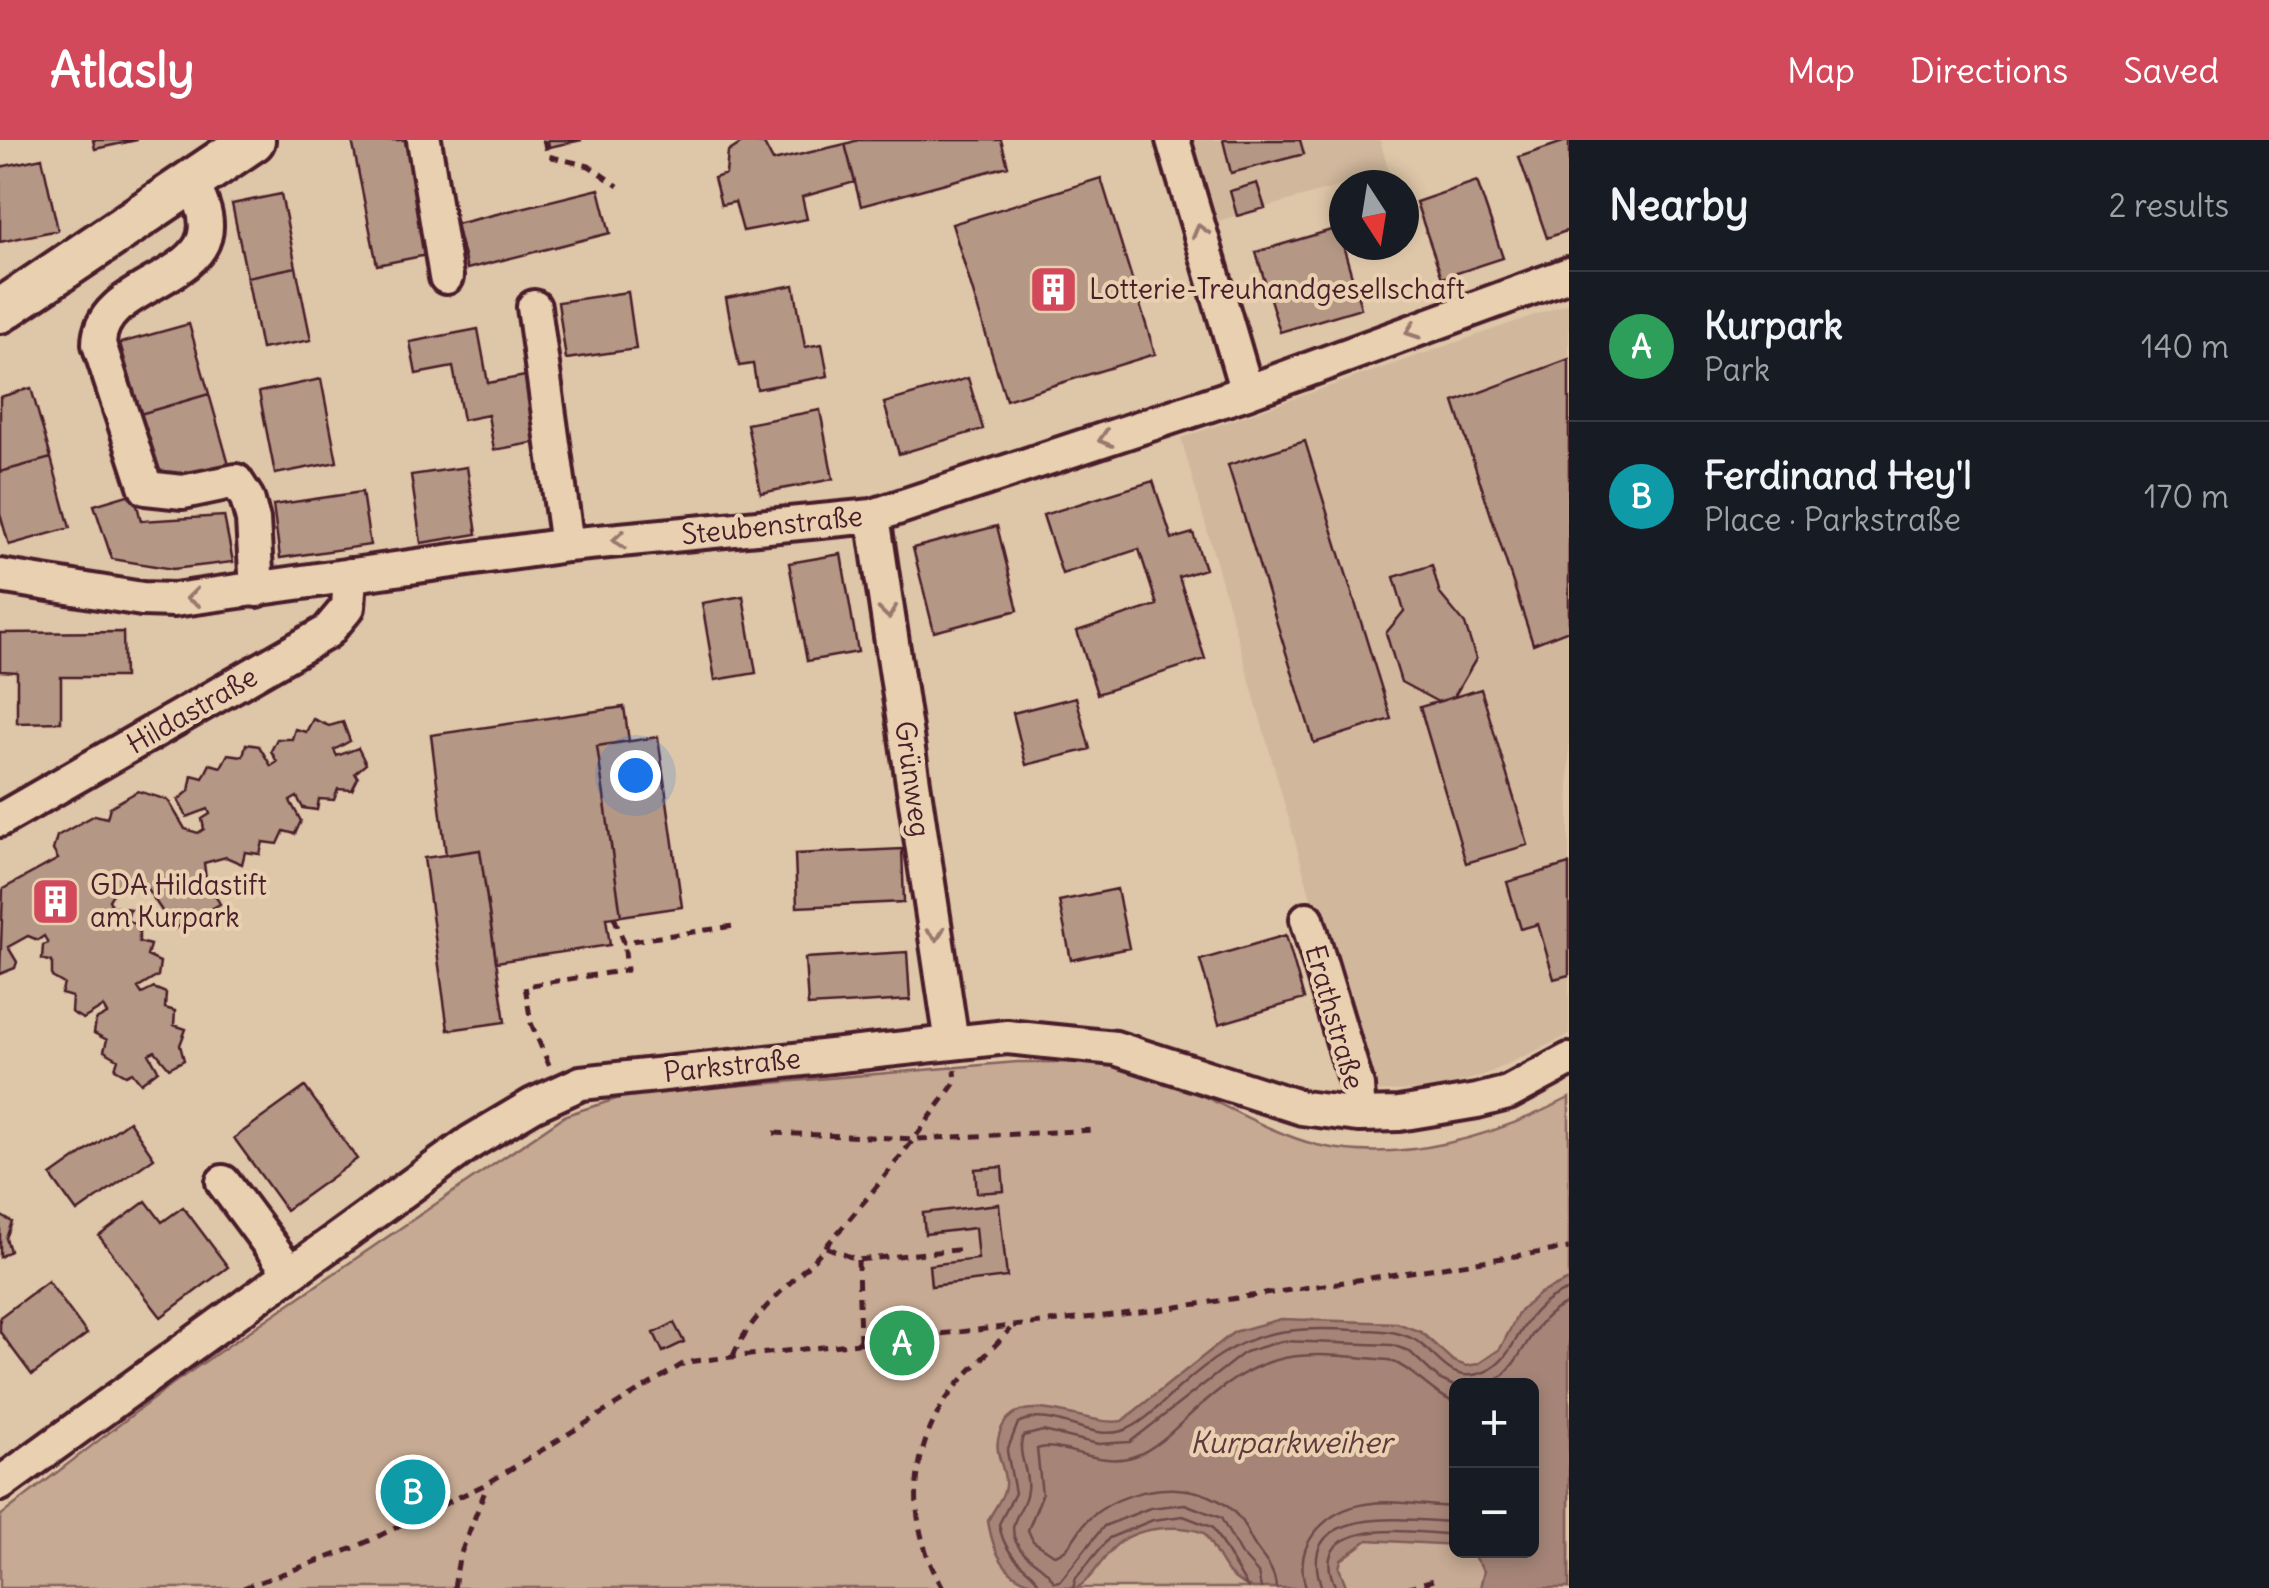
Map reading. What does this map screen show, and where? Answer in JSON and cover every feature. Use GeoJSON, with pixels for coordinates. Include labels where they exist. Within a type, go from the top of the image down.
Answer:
{"type":"FeatureCollection","features":[{"type":"Feature","properties":{"kind":"main road"},"geometry":{"type":"LineString","coordinates":[[0,312],[250,141]]}},
{"type":"Feature","properties":{"kind":"street"},"geometry":{"type":"LineString","coordinates":[[424,140],[446,277]]}},
{"type":"Feature","properties":{"kind":"street"},"geometry":{"type":"LineString","coordinates":[[1174,140],[1247,392]]}},
{"type":"Feature","properties":{"kind":"street"},"geometry":{"type":"LineString","coordinates":[[192,182],[204,211],[194,257],[181,270],[110,310],[102,322],[99,344],[146,488],[183,492],[236,481],[247,498],[257,590]]}},
{"type":"Feature","properties":{"kind":"street","name":"Steubenstraße"},"geometry":{"type":"LineString","coordinates":[[0,576],[142,600],[257,590],[568,544],[874,516],[1247,392],[1569,274]]}},
{"type":"Feature","properties":{"kind":"street"},"geometry":{"type":"LineString","coordinates":[[534,308],[568,544]]}},
{"type":"Feature","properties":{"kind":"street","name":"Grünweg"},"geometry":{"type":"LineString","coordinates":[[874,516],[952,1042]]}},
{"type":"Feature","properties":{"kind":"street","name":"Hildastraße"},"geometry":{"type":"LineString","coordinates":[[0,820],[327,632],[348,608],[350,575]]}},
{"type":"Feature","properties":{"kind":"street","name":"Erathstraße"},"geometry":{"type":"LineString","coordinates":[[1307,920],[1357,1086],[1359,1115]]}},
{"type":"Feature","properties":{"kind":"street","name":"Parkstraße"},"geometry":{"type":"LineString","coordinates":[[0,1484],[288,1271],[471,1142],[560,1091],[640,1074],[1007,1037],[1115,1048],[1302,1108],[1359,1115],[1399,1114],[1508,1093],[1569,1060]]}},
{"type":"Feature","properties":{"kind":"street"},"geometry":{"type":"LineString","coordinates":[[224,1182],[288,1271]]}},
{"type":"Feature","properties":{"kind":"path"},"geometry":{"type":"LineString","coordinates":[[544,140],[548,156],[589,166],[618,186]]}},
{"type":"Feature","properties":{"kind":"path"},"geometry":{"type":"LineString","coordinates":[[560,1091],[531,1022],[525,986],[627,970],[624,942],[614,917]]}},
{"type":"Feature","properties":{"kind":"path"},"geometry":{"type":"LineString","coordinates":[[624,942],[734,926]]}},
{"type":"Feature","properties":{"kind":"path"},"geometry":{"type":"LineString","coordinates":[[732,1356],[746,1324],[825,1247],[916,1139],[956,1081],[952,1042]]}},
{"type":"Feature","properties":{"kind":"path"},"geometry":{"type":"LineString","coordinates":[[774,1133],[916,1139],[1096,1130]]}},
{"type":"Feature","properties":{"kind":"path"},"geometry":{"type":"LineString","coordinates":[[825,1247],[858,1260],[965,1249]]}},
{"type":"Feature","properties":{"kind":"path"},"geometry":{"type":"LineString","coordinates":[[243,1588],[354,1548],[488,1484],[686,1362],[1012,1327],[1384,1279],[1569,1248]]}},
{"type":"Feature","properties":{"kind":"path"},"geometry":{"type":"LineString","coordinates":[[858,1260],[860,1344]]}},
{"type":"Feature","properties":{"kind":"path"},"geometry":{"type":"LineString","coordinates":[[942,1588],[925,1554],[917,1518],[920,1454],[940,1408],[1012,1327]]}},
{"type":"Feature","properties":{"kind":"path"},"geometry":{"type":"LineString","coordinates":[[454,1588],[459,1558],[488,1484]]}},
{"type":"Feature","properties":{"kind":"path"},"geometry":{"type":"LineString","coordinates":[[1406,1588],[1437,1578]]}},
{"type":"Feature","properties":{"kind":"shaded area"},"geometry":{"type":"Polygon","coordinates":[[[1190,140],[1380,140],[1388,170],[1329,170],[1329,189],[1214,222],[1190,140]]]}},
{"type":"Feature","properties":{"kind":"shaded area"},"geometry":{"type":"Polygon","coordinates":[[[1569,303],[1569,1035],[1482,1076],[1438,1089],[1366,1092],[1181,438],[1569,303]]]}},
{"type":"Feature","properties":{"kind":"shaded area"},"geometry":{"type":"Polygon","coordinates":[[[1017,1062],[1063,1062],[1140,1071],[1185,1087],[1294,1138],[1349,1150],[1381,1151],[1414,1149],[1479,1135],[1569,1098],[1569,1588],[0,1588],[0,1516],[175,1382],[566,1115],[629,1095],[1017,1062]]]}},
{"type":"Feature","properties":{"kind":"water","name":"Kurparkweiher"},"geometry":{"type":"Polygon","coordinates":[[[1569,1280],[1569,1588],[1480,1588],[1484,1571],[1475,1558],[1539,1558],[1539,1378],[1449,1378],[1449,1545],[1368,1540],[1341,1560],[1339,1568],[1347,1588],[1253,1588],[1229,1573],[1204,1533],[1182,1528],[1145,1531],[1123,1540],[1077,1588],[1028,1582],[1016,1576],[998,1556],[988,1521],[1005,1486],[998,1440],[1005,1422],[1017,1412],[1050,1410],[1122,1421],[1234,1332],[1281,1319],[1397,1323],[1421,1332],[1453,1361],[1466,1366],[1478,1364],[1500,1349],[1519,1312],[1540,1293],[1569,1280]]]}},
{"type":"Feature","properties":{"kind":"building"},"geometry":{"type":"Polygon","coordinates":[[[93,140],[137,140],[95,149],[93,140]]]}},
{"type":"Feature","properties":{"kind":"building"},"geometry":{"type":"Polygon","coordinates":[[[352,140],[405,140],[427,255],[377,265],[352,140]]]}},
{"type":"Feature","properties":{"kind":"building"},"geometry":{"type":"Polygon","coordinates":[[[548,140],[582,140],[549,147],[548,140]]]}},
{"type":"Feature","properties":{"kind":"building"},"geometry":{"type":"Polygon","coordinates":[[[858,140],[1001,140],[1008,166],[861,206],[845,144],[858,140]]]}},
{"type":"Feature","properties":{"kind":"building"},"geometry":{"type":"Polygon","coordinates":[[[1223,140],[1300,140],[1304,154],[1231,173],[1223,140]]]}},
{"type":"Feature","properties":{"kind":"building"},"geometry":{"type":"Polygon","coordinates":[[[1569,140],[1569,230],[1547,238],[1519,157],[1569,140]]]}},
{"type":"Feature","properties":{"kind":"building"},"geometry":{"type":"Polygon","coordinates":[[[745,141],[764,144],[773,161],[845,144],[855,182],[802,197],[807,219],[743,231],[735,202],[721,205],[714,178],[726,174],[728,152],[745,141]]]}},
{"type":"Feature","properties":{"kind":"building"},"geometry":{"type":"Polygon","coordinates":[[[42,158],[58,230],[0,242],[0,167],[42,158]]]}},
{"type":"Feature","properties":{"kind":"building","name":"Lotterie-Treuhandgesellschaft"},"geometry":{"type":"Polygon","coordinates":[[[1101,178],[1155,354],[1006,400],[952,224],[1101,178]]]}},
{"type":"Feature","properties":{"kind":"building"},"geometry":{"type":"Polygon","coordinates":[[[1477,181],[1503,258],[1442,278],[1419,201],[1477,181]]]}},
{"type":"Feature","properties":{"kind":"building"},"geometry":{"type":"Polygon","coordinates":[[[1257,183],[1265,208],[1237,216],[1230,191],[1257,183]]]}},
{"type":"Feature","properties":{"kind":"building"},"geometry":{"type":"Polygon","coordinates":[[[599,189],[610,233],[467,269],[456,224],[599,189]]]}},
{"type":"Feature","properties":{"kind":"building"},"geometry":{"type":"Polygon","coordinates":[[[281,194],[296,267],[247,277],[232,204],[281,194]]]}},
{"type":"Feature","properties":{"kind":"building"},"geometry":{"type":"Polygon","coordinates":[[[1329,231],[1329,260],[1347,260],[1361,308],[1280,332],[1256,252],[1329,231]]]}},
{"type":"Feature","properties":{"kind":"building"},"geometry":{"type":"Polygon","coordinates":[[[296,267],[311,340],[261,349],[247,277],[296,267]]]}},
{"type":"Feature","properties":{"kind":"building"},"geometry":{"type":"Polygon","coordinates":[[[794,285],[805,347],[822,344],[828,376],[757,389],[753,364],[739,366],[726,298],[794,285]]]}},
{"type":"Feature","properties":{"kind":"building"},"geometry":{"type":"Polygon","coordinates":[[[628,292],[636,349],[566,359],[558,302],[628,292]]]}},
{"type":"Feature","properties":{"kind":"building"},"geometry":{"type":"Polygon","coordinates":[[[189,324],[209,394],[140,414],[120,343],[189,324]]]}},
{"type":"Feature","properties":{"kind":"building"},"geometry":{"type":"Polygon","coordinates":[[[478,329],[488,383],[536,374],[548,440],[494,450],[488,415],[463,420],[453,367],[416,374],[410,342],[478,329]]]}},
{"type":"Feature","properties":{"kind":"building"},"geometry":{"type":"Polygon","coordinates":[[[1569,359],[1569,630],[1533,644],[1454,402],[1569,359]]]}},
{"type":"Feature","properties":{"kind":"building"},"geometry":{"type":"Polygon","coordinates":[[[968,378],[983,429],[899,454],[884,403],[968,378]]]}},
{"type":"Feature","properties":{"kind":"building"},"geometry":{"type":"Polygon","coordinates":[[[321,379],[337,462],[275,474],[259,392],[321,379]]]}},
{"type":"Feature","properties":{"kind":"building"},"geometry":{"type":"Polygon","coordinates":[[[31,388],[51,458],[0,472],[0,397],[31,388]]]}},
{"type":"Feature","properties":{"kind":"building"},"geometry":{"type":"Polygon","coordinates":[[[209,394],[229,465],[160,484],[140,414],[209,394]]]}},
{"type":"Feature","properties":{"kind":"building"},"geometry":{"type":"Polygon","coordinates":[[[820,410],[833,479],[761,493],[747,424],[820,410]]]}},
{"type":"Feature","properties":{"kind":"building"},"geometry":{"type":"Polygon","coordinates":[[[1305,441],[1391,719],[1314,743],[1228,465],[1305,441]]]}},
{"type":"Feature","properties":{"kind":"building"},"geometry":{"type":"Polygon","coordinates":[[[51,458],[70,528],[9,545],[0,514],[0,472],[51,458]]]}},
{"type":"Feature","properties":{"kind":"building"},"geometry":{"type":"Polygon","coordinates":[[[467,467],[477,534],[421,543],[411,475],[467,467]]]}},
{"type":"Feature","properties":{"kind":"building"},"geometry":{"type":"Polygon","coordinates":[[[1153,481],[1172,539],[1193,533],[1205,569],[1179,577],[1205,659],[1097,694],[1077,631],[1157,605],[1139,549],[1062,574],[1043,515],[1153,481]]]}},
{"type":"Feature","properties":{"kind":"building"},"geometry":{"type":"Polygon","coordinates":[[[362,492],[370,545],[280,558],[273,505],[362,492]]]}},
{"type":"Feature","properties":{"kind":"building"},"geometry":{"type":"Polygon","coordinates":[[[134,493],[141,521],[224,516],[233,562],[173,569],[112,559],[94,505],[134,493]]]}},
{"type":"Feature","properties":{"kind":"building"},"geometry":{"type":"Polygon","coordinates":[[[997,526],[1018,610],[934,632],[913,548],[997,526]]]}},
{"type":"Feature","properties":{"kind":"building"},"geometry":{"type":"Polygon","coordinates":[[[841,554],[858,652],[807,661],[789,563],[841,554]]]}},
{"type":"Feature","properties":{"kind":"building"},"geometry":{"type":"Polygon","coordinates":[[[1432,565],[1440,594],[1465,624],[1476,659],[1454,697],[1438,702],[1401,682],[1386,633],[1404,611],[1394,577],[1432,565]]]}},
{"type":"Feature","properties":{"kind":"building"},"geometry":{"type":"Polygon","coordinates":[[[743,596],[756,673],[715,680],[702,603],[743,596]]]}},
{"type":"Feature","properties":{"kind":"building"},"geometry":{"type":"Polygon","coordinates":[[[123,632],[124,677],[61,677],[61,722],[17,723],[17,672],[0,671],[0,633],[123,632]]]}},
{"type":"Feature","properties":{"kind":"building"},"geometry":{"type":"Polygon","coordinates":[[[1481,689],[1528,845],[1466,863],[1420,707],[1481,689]]]}},
{"type":"Feature","properties":{"kind":"building"},"geometry":{"type":"Polygon","coordinates":[[[1076,697],[1090,749],[1026,765],[1013,713],[1076,697]]]}},
{"type":"Feature","properties":{"kind":"building"},"geometry":{"type":"Polygon","coordinates":[[[624,707],[629,741],[597,746],[621,916],[606,918],[610,945],[496,962],[480,850],[446,855],[431,735],[624,707]]]}},
{"type":"Feature","properties":{"kind":"building","name":"GDA Hildastift am Kurpark"},"geometry":{"type":"Polygon","coordinates":[[[313,719],[329,726],[343,722],[350,741],[334,750],[337,756],[358,748],[366,764],[355,773],[358,778],[352,790],[338,789],[334,800],[319,799],[317,810],[303,808],[297,797],[290,801],[301,821],[295,834],[284,831],[278,844],[263,842],[260,854],[245,852],[242,864],[226,857],[204,863],[206,879],[220,904],[174,929],[138,875],[117,887],[109,900],[112,906],[130,909],[127,920],[139,927],[139,942],[150,945],[147,956],[160,962],[158,976],[138,988],[142,994],[154,988],[166,993],[165,1008],[175,1011],[174,1025],[186,1029],[180,1045],[184,1060],[169,1068],[155,1051],[149,1054],[158,1070],[141,1083],[132,1072],[126,1075],[115,1069],[118,1059],[104,1051],[107,1040],[94,1033],[96,1020],[107,1014],[103,1007],[83,1019],[71,1012],[72,997],[61,994],[64,984],[52,977],[52,962],[42,959],[43,945],[48,943],[44,936],[38,940],[28,936],[8,947],[17,962],[15,968],[0,974],[3,889],[58,859],[53,850],[57,836],[95,815],[107,818],[110,807],[138,791],[168,800],[185,829],[198,833],[204,829],[202,819],[210,814],[208,809],[187,817],[178,800],[189,791],[192,775],[203,778],[210,764],[221,767],[228,754],[243,756],[246,744],[259,746],[271,766],[277,762],[271,751],[277,739],[292,739],[295,729],[306,732],[313,719]]]}},
{"type":"Feature","properties":{"kind":"building"},"geometry":{"type":"Polygon","coordinates":[[[658,737],[682,907],[621,916],[597,746],[658,737]]]}},
{"type":"Feature","properties":{"kind":"building"},"geometry":{"type":"Polygon","coordinates":[[[902,849],[904,902],[797,907],[795,854],[902,849]]]}},
{"type":"Feature","properties":{"kind":"building"},"geometry":{"type":"Polygon","coordinates":[[[480,850],[505,1022],[448,1030],[424,858],[480,850]]]}},
{"type":"Feature","properties":{"kind":"building"},"geometry":{"type":"Polygon","coordinates":[[[1569,864],[1569,975],[1554,979],[1538,924],[1521,929],[1507,882],[1569,864]]]}},
{"type":"Feature","properties":{"kind":"building"},"geometry":{"type":"Polygon","coordinates":[[[1117,889],[1129,948],[1071,960],[1059,901],[1117,889]]]}},
{"type":"Feature","properties":{"kind":"building"},"geometry":{"type":"Polygon","coordinates":[[[1286,935],[1304,999],[1219,1024],[1200,960],[1286,935]]]}},
{"type":"Feature","properties":{"kind":"building"},"geometry":{"type":"Polygon","coordinates":[[[907,952],[910,1000],[808,1006],[805,958],[907,952]]]}},
{"type":"Feature","properties":{"kind":"building"},"geometry":{"type":"Polygon","coordinates":[[[305,1087],[357,1159],[286,1210],[234,1138],[305,1087]]]}},
{"type":"Feature","properties":{"kind":"building"},"geometry":{"type":"Polygon","coordinates":[[[129,1121],[154,1158],[77,1212],[51,1176],[129,1121]]]}},
{"type":"Feature","properties":{"kind":"building"},"geometry":{"type":"Polygon","coordinates":[[[1002,1167],[1004,1191],[977,1193],[975,1169],[1002,1167]]]}},
{"type":"Feature","properties":{"kind":"building"},"geometry":{"type":"Polygon","coordinates":[[[146,1201],[162,1222],[183,1207],[228,1267],[161,1317],[99,1236],[146,1201]]]}},
{"type":"Feature","properties":{"kind":"building"},"geometry":{"type":"Polygon","coordinates":[[[999,1204],[1007,1277],[931,1286],[929,1265],[978,1259],[975,1228],[925,1234],[923,1213],[999,1204]]]}},
{"type":"Feature","properties":{"kind":"building"},"geometry":{"type":"Polygon","coordinates":[[[0,1215],[12,1222],[6,1238],[10,1251],[0,1257],[0,1215]]]}},
{"type":"Feature","properties":{"kind":"building"},"geometry":{"type":"Polygon","coordinates":[[[48,1281],[87,1334],[32,1375],[0,1332],[0,1317],[48,1281]]]}},
{"type":"Feature","properties":{"kind":"building"},"geometry":{"type":"Polygon","coordinates":[[[674,1323],[684,1342],[663,1352],[654,1333],[674,1323]]]}},
{"type":"Feature","properties":{"kind":"place","name":"Lotterie-Treuhandgesellschaft"},"geometry":{"type":"Point","coordinates":[1054,289]}},
{"type":"Feature","properties":{"kind":"place","name":"GDA Hildastift am Kurpark"},"geometry":{"type":"Point","coordinates":[55,901]}},
{"type":"Feature","properties":{"kind":"place","name":"Kurpark"},"geometry":{"type":"Point","coordinates":[902,1343]}},
{"type":"Feature","properties":{"kind":"place","name":"Ferdinand Hey'l"},"geometry":{"type":"Point","coordinates":[413,1492]}}]}
